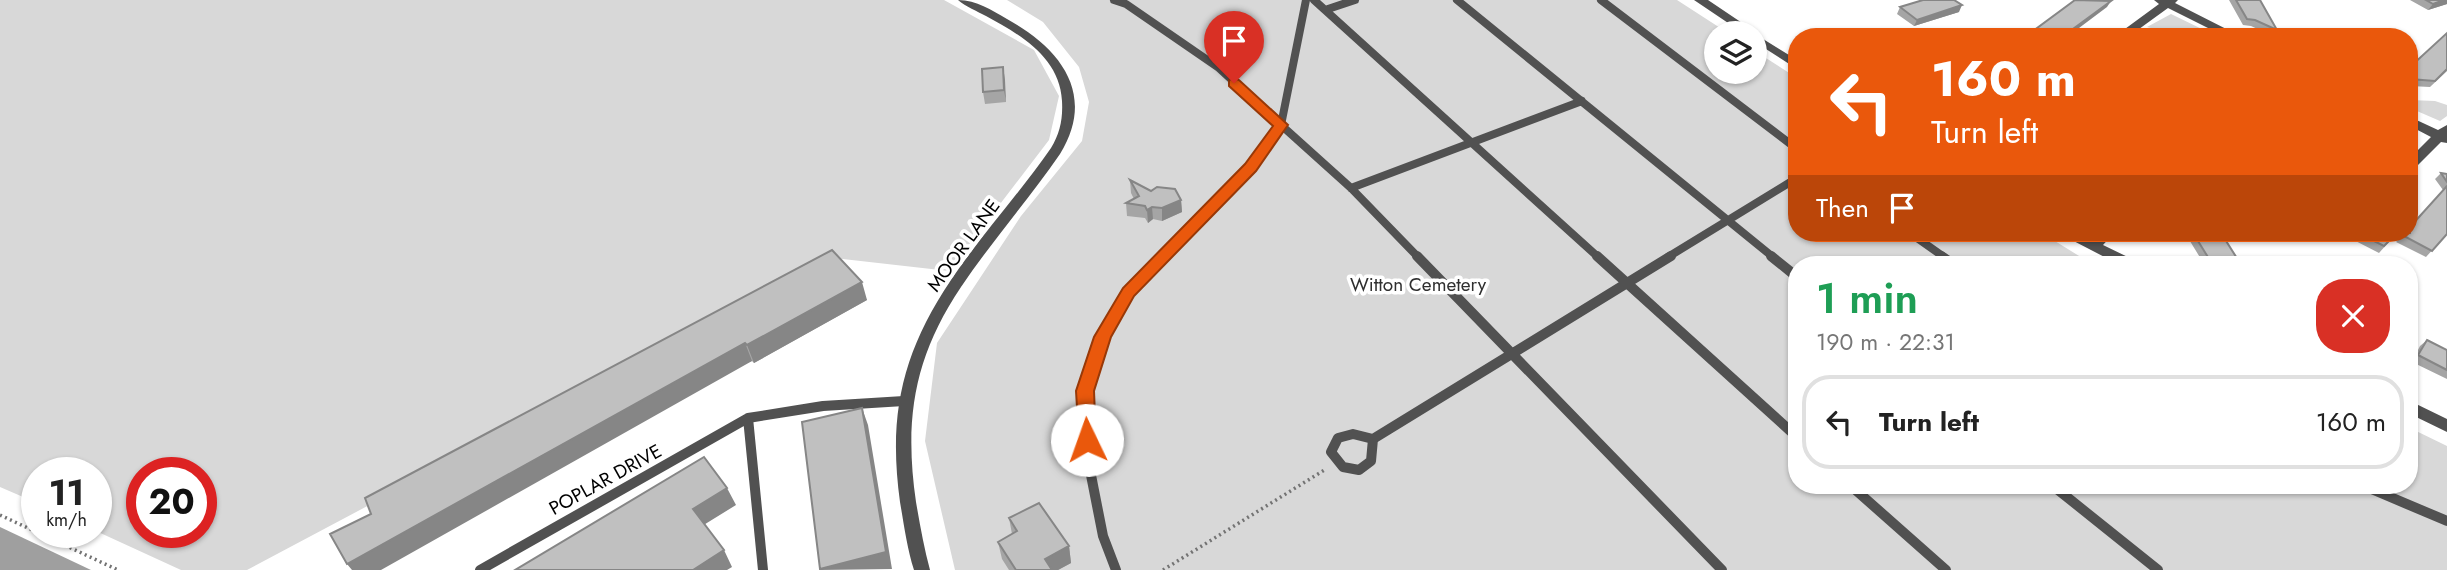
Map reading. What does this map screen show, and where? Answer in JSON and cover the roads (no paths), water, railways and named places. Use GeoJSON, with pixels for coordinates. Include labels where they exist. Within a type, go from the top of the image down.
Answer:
{"type":"FeatureCollection","features":[{"type":"Feature","properties":{"kind":"street","name":"MOOR LANE"},"geometry":{"type":"LineString","coordinates":[[922,570],[904,487],[901,436],[904,401],[917,356],[939,311],[978,251],[1027,190],[1065,135],[1067,89],[1059,68],[1036,42],[964,0]]}},
{"type":"Feature","properties":{"kind":"street"},"geometry":{"type":"LineString","coordinates":[[1700,0],[1732,21]]}},
{"type":"Feature","properties":{"kind":"street"},"geometry":{"type":"LineString","coordinates":[[2132,28],[2167,1],[2219,28]]}},
{"type":"Feature","properties":{"kind":"street"},"geometry":{"type":"LineString","coordinates":[[1767,45],[1788,59]]}},
{"type":"Feature","properties":{"kind":"street"},"geometry":{"type":"LineString","coordinates":[[2418,124],[2445,135],[2418,158]]}},
{"type":"Feature","properties":{"kind":"street"},"geometry":{"type":"LineString","coordinates":[[2086,242],[2113,256]]}},
{"type":"Feature","properties":{"kind":"street"},"geometry":{"type":"LineString","coordinates":[[2093,246],[2097,242]]}},
{"type":"Feature","properties":{"kind":"street"},"geometry":{"type":"LineString","coordinates":[[2418,411],[2447,426]]}},
{"type":"Feature","properties":{"kind":"lane"},"geometry":{"type":"LineString","coordinates":[[1114,0],[1124,2],[1219,68],[1351,188],[1722,570]]}},
{"type":"Feature","properties":{"kind":"lane"},"geometry":{"type":"LineString","coordinates":[[1116,570],[1103,536],[1088,465],[1085,391],[1102,337],[1128,292],[1250,167],[1281,125],[1306,0]]}},
{"type":"Feature","properties":{"kind":"lane"},"geometry":{"type":"LineString","coordinates":[[1314,0],[1788,429]]}},
{"type":"Feature","properties":{"kind":"lane"},"geometry":{"type":"LineString","coordinates":[[1325,10],[1354,0]]}},
{"type":"Feature","properties":{"kind":"lane"},"geometry":{"type":"LineString","coordinates":[[1457,0],[1788,269]]}},
{"type":"Feature","properties":{"kind":"lane"},"geometry":{"type":"LineString","coordinates":[[1601,0],[1788,142]]}},
{"type":"Feature","properties":{"kind":"lane"},"geometry":{"type":"LineString","coordinates":[[1351,188],[1582,101]]}},
{"type":"Feature","properties":{"kind":"lane"},"geometry":{"type":"LineString","coordinates":[[1373,439],[1375,454],[1370,464],[1364,468],[1350,469],[1337,463],[1331,452],[1339,437],[1353,434],[1373,439],[1788,183]]}},
{"type":"Feature","properties":{"kind":"lane"},"geometry":{"type":"LineString","coordinates":[[1922,242],[1942,256]]}},
{"type":"Feature","properties":{"kind":"lane","name":"POPLAR DRIVE"},"geometry":{"type":"LineString","coordinates":[[480,570],[748,418],[823,406],[904,401]]}},
{"type":"Feature","properties":{"kind":"lane"},"geometry":{"type":"LineString","coordinates":[[748,418],[764,570]]}},
{"type":"Feature","properties":{"kind":"lane"},"geometry":{"type":"LineString","coordinates":[[1860,494],[1945,570]]}},
{"type":"Feature","properties":{"kind":"lane"},"geometry":{"type":"LineString","coordinates":[[2063,494],[2158,570]]}},
{"type":"Feature","properties":{"kind":"lane"},"geometry":{"type":"LineString","coordinates":[[2383,494],[2447,521]]}},
{"type":"Feature","properties":{"kind":"park label","name":"Witton Cemetery"},"geometry":{"type":"Point","coordinates":[1418,284]}}]}
